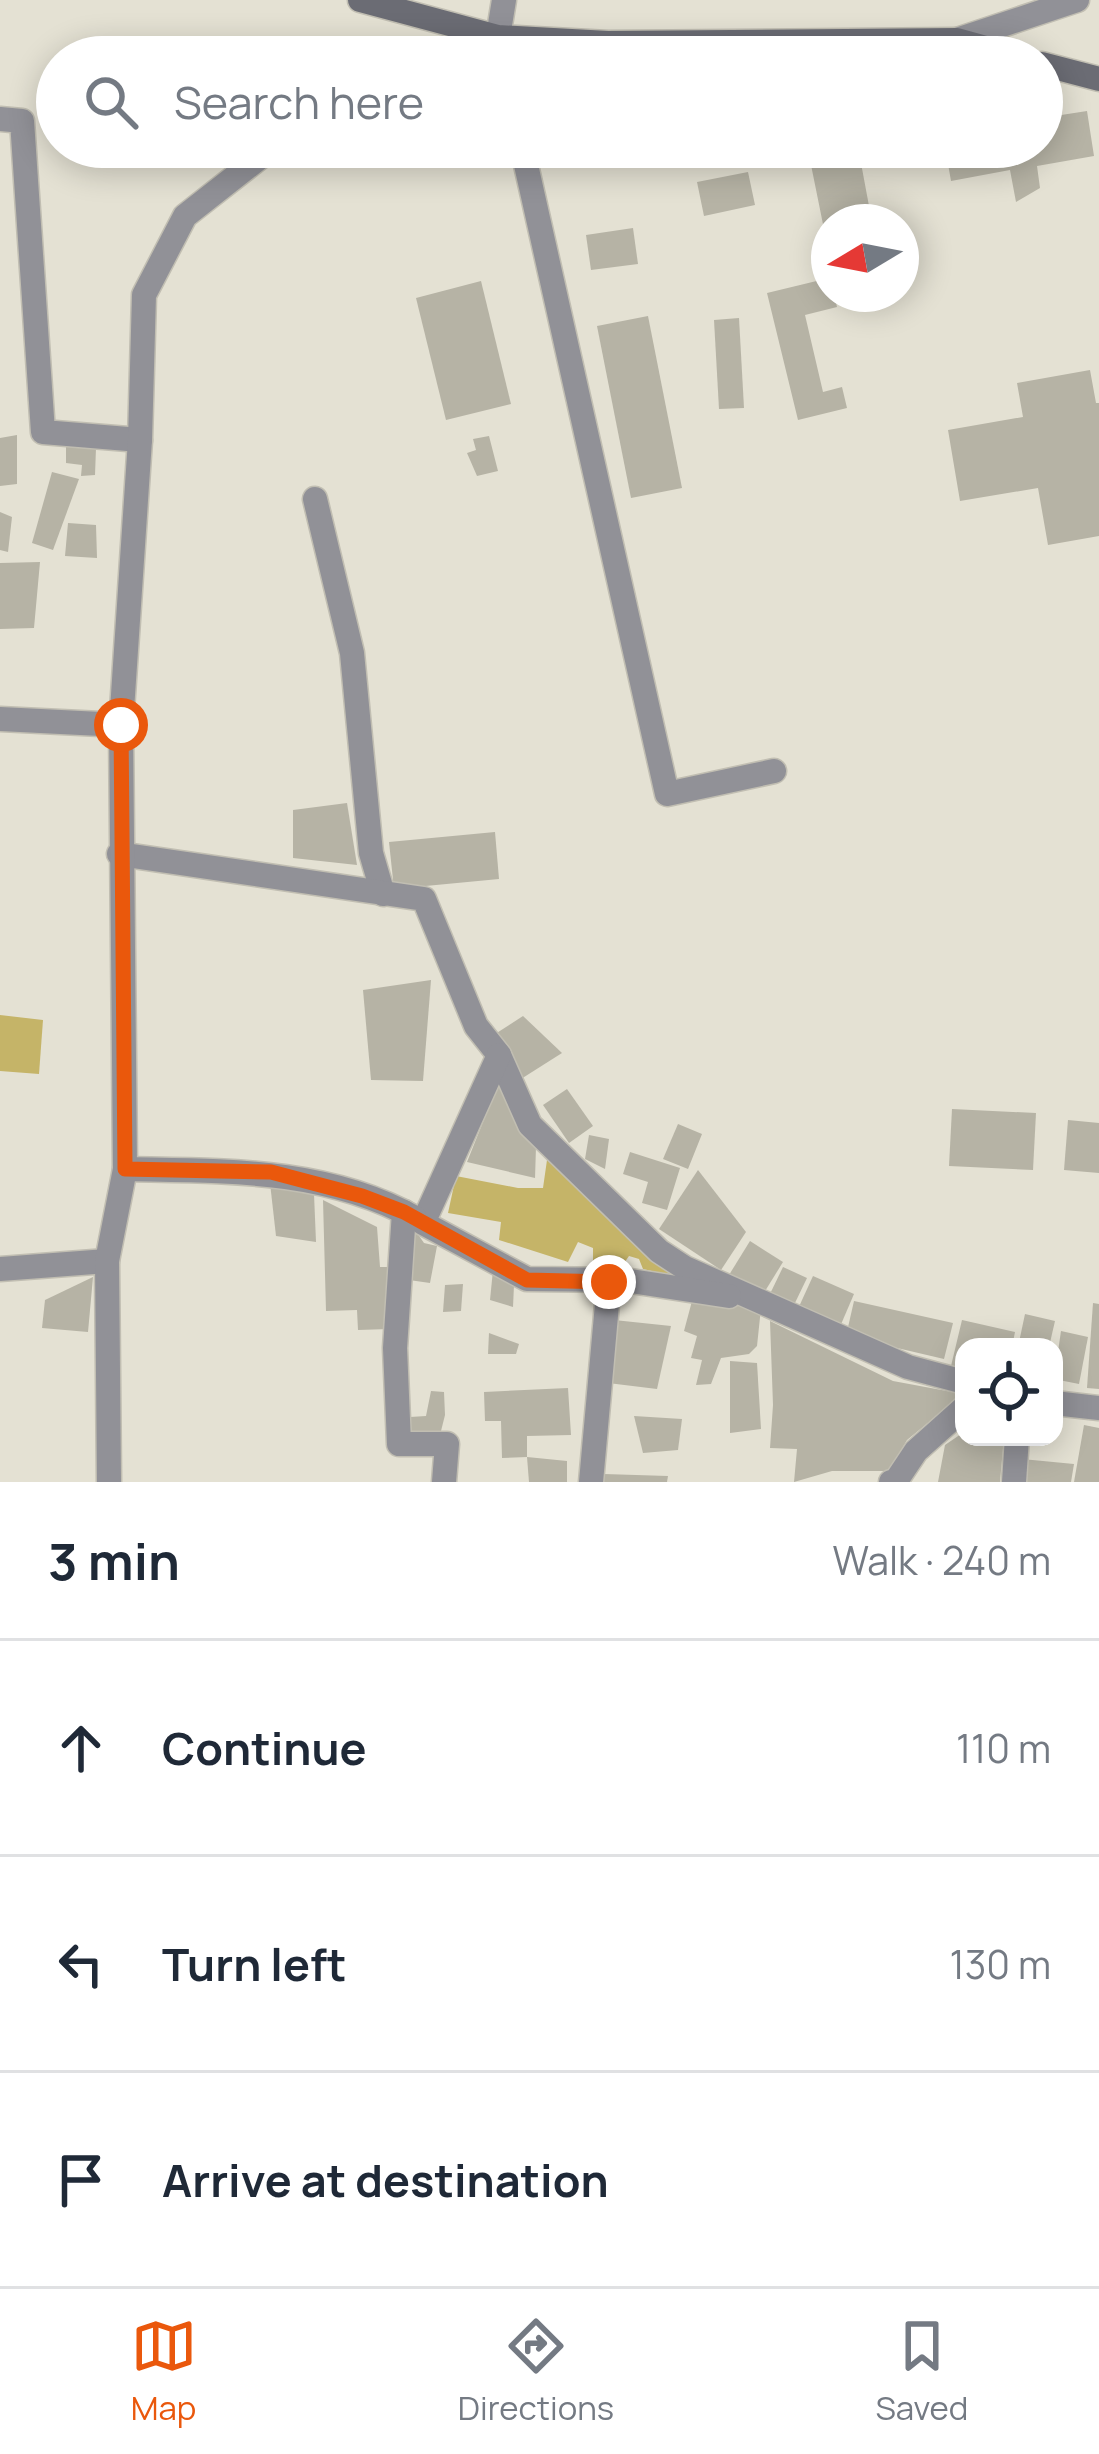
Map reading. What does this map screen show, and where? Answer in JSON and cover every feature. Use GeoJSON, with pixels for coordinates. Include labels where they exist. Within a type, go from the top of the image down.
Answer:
{"type":"FeatureCollection","features":[{"type":"Feature","properties":{"kind":"main road"},"geometry":{"type":"LineString","coordinates":[[360,0],[467,36]]}},
{"type":"Feature","properties":{"kind":"main road"},"geometry":{"type":"LineString","coordinates":[[1063,70],[1099,80]]}},
{"type":"Feature","properties":{"kind":"street"},"geometry":{"type":"LineString","coordinates":[[501,36],[504,0]]}},
{"type":"Feature","properties":{"kind":"street"},"geometry":{"type":"LineString","coordinates":[[968,36],[1060,3]]}},
{"type":"Feature","properties":{"kind":"street"},"geometry":{"type":"LineString","coordinates":[[0,119],[22,121],[43,431],[140,440]]}},
{"type":"Feature","properties":{"kind":"street"},"geometry":{"type":"LineString","coordinates":[[109,1482],[107,1261],[125,1169],[121,725],[140,440],[144,295],[185,216],[246,168]]}},
{"type":"Feature","properties":{"kind":"street"},"geometry":{"type":"LineString","coordinates":[[527,168],[668,794],[774,771]]}},
{"type":"Feature","properties":{"kind":"street"},"geometry":{"type":"LineString","coordinates":[[315,499],[352,653],[371,853],[382,894]]}},
{"type":"Feature","properties":{"kind":"street"},"geometry":{"type":"LineString","coordinates":[[0,719],[121,725]]}},
{"type":"Feature","properties":{"kind":"street"},"geometry":{"type":"LineString","coordinates":[[119,854],[424,899],[476,1026],[499,1055],[530,1125],[659,1251],[685,1268],[908,1366],[955,1379]]}},
{"type":"Feature","properties":{"kind":"street"},"geometry":{"type":"LineString","coordinates":[[445,1482],[447,1444],[399,1444],[395,1348],[414,1218],[499,1055]]}},
{"type":"Feature","properties":{"kind":"street"},"geometry":{"type":"LineString","coordinates":[[125,1169],[271,1172],[362,1196],[414,1218],[527,1280],[624,1280],[766,1304]]}},
{"type":"Feature","properties":{"kind":"street"},"geometry":{"type":"LineString","coordinates":[[0,1269],[107,1261]]}},
{"type":"Feature","properties":{"kind":"street"},"geometry":{"type":"LineString","coordinates":[[591,1482],[609,1282]]}},
{"type":"Feature","properties":{"kind":"street"},"geometry":{"type":"LineString","coordinates":[[1063,1404],[1099,1408]]}},
{"type":"Feature","properties":{"kind":"street"},"geometry":{"type":"LineString","coordinates":[[891,1482],[916,1451],[955,1416]]}},
{"type":"Feature","properties":{"kind":"street"},"geometry":{"type":"LineString","coordinates":[[1014,1482],[1016,1446]]}},
{"type":"Feature","properties":{"kind":"shaded area"},"geometry":{"type":"Polygon","coordinates":[[[0,1015],[43,1020],[39,1074],[0,1071],[0,1015]]]}},
{"type":"Feature","properties":{"kind":"shaded area"},"geometry":{"type":"Polygon","coordinates":[[[547,1160],[691,1280],[643,1269],[639,1259],[629,1256],[620,1269],[593,1262],[593,1248],[578,1242],[568,1262],[499,1240],[501,1222],[448,1213],[456,1176],[543,1188],[547,1160]]]}},
{"type":"Feature","properties":{"kind":"building"},"geometry":{"type":"Polygon","coordinates":[[[1087,111],[1094,156],[1063,161],[1063,115],[1087,111]]]}},
{"type":"Feature","properties":{"kind":"building"},"geometry":{"type":"Polygon","coordinates":[[[812,168],[862,168],[869,204],[819,204],[812,168]]]}},
{"type":"Feature","properties":{"kind":"building"},"geometry":{"type":"Polygon","coordinates":[[[949,168],[1037,168],[1040,188],[1016,202],[1010,170],[951,181],[949,168]]]}},
{"type":"Feature","properties":{"kind":"building"},"geometry":{"type":"Polygon","coordinates":[[[748,172],[755,205],[704,216],[697,182],[748,172]]]}},
{"type":"Feature","properties":{"kind":"building"},"geometry":{"type":"Polygon","coordinates":[[[633,228],[638,264],[591,270],[586,235],[633,228]]]}},
{"type":"Feature","properties":{"kind":"building"},"geometry":{"type":"Polygon","coordinates":[[[481,281],[511,404],[446,420],[416,298],[481,281]]]}},
{"type":"Feature","properties":{"kind":"building"},"geometry":{"type":"Polygon","coordinates":[[[811,282],[811,312],[817,312],[805,315],[823,392],[842,387],[847,408],[798,420],[767,293],[811,282]]]}},
{"type":"Feature","properties":{"kind":"building"},"geometry":{"type":"Polygon","coordinates":[[[648,316],[682,488],[631,498],[597,326],[648,316]]]}},
{"type":"Feature","properties":{"kind":"building"},"geometry":{"type":"Polygon","coordinates":[[[739,318],[744,408],[719,409],[714,320],[739,318]]]}},
{"type":"Feature","properties":{"kind":"building"},"geometry":{"type":"Polygon","coordinates":[[[1090,370],[1099,403],[1099,536],[1048,545],[1038,488],[960,501],[948,430],[1023,417],[1017,383],[1090,370]]]}},
{"type":"Feature","properties":{"kind":"building"},"geometry":{"type":"Polygon","coordinates":[[[17,435],[17,484],[0,486],[0,438],[17,435]]]}},
{"type":"Feature","properties":{"kind":"building"},"geometry":{"type":"Polygon","coordinates":[[[489,436],[498,471],[477,476],[467,453],[476,450],[473,439],[489,436]]]}},
{"type":"Feature","properties":{"kind":"building"},"geometry":{"type":"Polygon","coordinates":[[[66,444],[96,448],[95,475],[81,476],[82,465],[66,463],[66,444]]]}},
{"type":"Feature","properties":{"kind":"building"},"geometry":{"type":"Polygon","coordinates":[[[52,472],[79,479],[53,550],[32,543],[52,472]]]}},
{"type":"Feature","properties":{"kind":"building"},"geometry":{"type":"Polygon","coordinates":[[[0,512],[12,517],[8,552],[0,550],[0,512]]]}},
{"type":"Feature","properties":{"kind":"building"},"geometry":{"type":"Polygon","coordinates":[[[68,523],[96,525],[97,558],[65,556],[68,523]]]}},
{"type":"Feature","properties":{"kind":"building"},"geometry":{"type":"Polygon","coordinates":[[[40,562],[34,628],[0,629],[0,563],[40,562]]]}},
{"type":"Feature","properties":{"kind":"building"},"geometry":{"type":"Polygon","coordinates":[[[347,803],[357,865],[293,858],[293,810],[347,803]]]}},
{"type":"Feature","properties":{"kind":"building"},"geometry":{"type":"Polygon","coordinates":[[[495,832],[499,879],[394,889],[389,842],[495,832]]]}},
{"type":"Feature","properties":{"kind":"building"},"geometry":{"type":"Polygon","coordinates":[[[431,980],[423,1081],[371,1080],[363,990],[431,980]]]}},
{"type":"Feature","properties":{"kind":"building"},"geometry":{"type":"Polygon","coordinates":[[[523,1016],[562,1053],[521,1079],[492,1036],[523,1016]]]}},
{"type":"Feature","properties":{"kind":"building"},"geometry":{"type":"Polygon","coordinates":[[[501,1077],[536,1146],[535,1178],[467,1162],[501,1077]]]}},
{"type":"Feature","properties":{"kind":"building"},"geometry":{"type":"Polygon","coordinates":[[[567,1089],[593,1126],[569,1143],[543,1105],[567,1089]]]}},
{"type":"Feature","properties":{"kind":"building"},"geometry":{"type":"Polygon","coordinates":[[[952,1109],[1036,1113],[1033,1170],[949,1166],[952,1109]]]}},
{"type":"Feature","properties":{"kind":"building"},"geometry":{"type":"Polygon","coordinates":[[[1068,1120],[1099,1123],[1099,1173],[1064,1170],[1068,1120]]]}},
{"type":"Feature","properties":{"kind":"building"},"geometry":{"type":"Polygon","coordinates":[[[678,1124],[702,1134],[688,1169],[663,1159],[678,1124]]]}},
{"type":"Feature","properties":{"kind":"building"},"geometry":{"type":"Polygon","coordinates":[[[589,1135],[609,1139],[605,1169],[585,1159],[589,1135]]]}},
{"type":"Feature","properties":{"kind":"building"},"geometry":{"type":"Polygon","coordinates":[[[630,1152],[680,1168],[667,1210],[642,1203],[648,1182],[623,1174],[630,1152]]]}},
{"type":"Feature","properties":{"kind":"building"},"geometry":{"type":"Polygon","coordinates":[[[698,1170],[746,1232],[721,1270],[659,1229],[698,1170]]]}},
{"type":"Feature","properties":{"kind":"building"},"geometry":{"type":"Polygon","coordinates":[[[270,1183],[314,1194],[316,1242],[276,1236],[270,1183]]]}},
{"type":"Feature","properties":{"kind":"building"},"geometry":{"type":"Polygon","coordinates":[[[323,1200],[377,1227],[380,1267],[387,1267],[389,1329],[358,1330],[357,1310],[326,1311],[323,1200]]]}},
{"type":"Feature","properties":{"kind":"building"},"geometry":{"type":"Polygon","coordinates":[[[415,1230],[424,1243],[437,1246],[430,1283],[409,1280],[415,1230]]]}},
{"type":"Feature","properties":{"kind":"building"},"geometry":{"type":"Polygon","coordinates":[[[750,1241],[783,1262],[762,1296],[729,1275],[750,1241]]]}},
{"type":"Feature","properties":{"kind":"building"},"geometry":{"type":"Polygon","coordinates":[[[783,1267],[807,1278],[793,1307],[769,1296],[783,1267]]]}},
{"type":"Feature","properties":{"kind":"building"},"geometry":{"type":"Polygon","coordinates":[[[493,1270],[514,1285],[513,1307],[490,1300],[493,1270]]]}},
{"type":"Feature","properties":{"kind":"building"},"geometry":{"type":"Polygon","coordinates":[[[813,1276],[854,1294],[839,1329],[797,1311],[813,1276]]]}},
{"type":"Feature","properties":{"kind":"building"},"geometry":{"type":"Polygon","coordinates":[[[93,1277],[88,1332],[42,1328],[45,1300],[93,1277]]]}},
{"type":"Feature","properties":{"kind":"building"},"geometry":{"type":"Polygon","coordinates":[[[463,1284],[461,1311],[443,1312],[445,1285],[463,1284]]]}},
{"type":"Feature","properties":{"kind":"building"},"geometry":{"type":"Polygon","coordinates":[[[692,1301],[761,1308],[757,1346],[749,1354],[721,1358],[711,1384],[696,1385],[702,1360],[691,1358],[697,1336],[684,1331],[692,1301]]]}},
{"type":"Feature","properties":{"kind":"building"},"geometry":{"type":"Polygon","coordinates":[[[854,1301],[953,1323],[944,1359],[846,1336],[854,1301]]]}},
{"type":"Feature","properties":{"kind":"building"},"geometry":{"type":"Polygon","coordinates":[[[1093,1303],[1099,1304],[1099,1389],[1087,1388],[1093,1303]]]}},
{"type":"Feature","properties":{"kind":"building"},"geometry":{"type":"Polygon","coordinates":[[[1025,1314],[1055,1321],[1051,1338],[1020,1338],[1025,1314]]]}},
{"type":"Feature","properties":{"kind":"building"},"geometry":{"type":"Polygon","coordinates":[[[614,1320],[671,1326],[657,1389],[608,1383],[614,1320]]]}},
{"type":"Feature","properties":{"kind":"building"},"geometry":{"type":"Polygon","coordinates":[[[962,1320],[1015,1332],[1014,1338],[958,1338],[962,1320]]]}},
{"type":"Feature","properties":{"kind":"building"},"geometry":{"type":"Polygon","coordinates":[[[770,1321],[893,1381],[955,1393],[955,1401],[907,1440],[889,1471],[832,1471],[794,1482],[797,1449],[770,1448],[770,1321]]]}},
{"type":"Feature","properties":{"kind":"building"},"geometry":{"type":"Polygon","coordinates":[[[1061,1331],[1088,1337],[1079,1384],[1063,1381],[1061,1331]]]}},
{"type":"Feature","properties":{"kind":"building"},"geometry":{"type":"Polygon","coordinates":[[[489,1333],[519,1344],[516,1354],[488,1354],[489,1333]]]}},
{"type":"Feature","properties":{"kind":"building"},"geometry":{"type":"Polygon","coordinates":[[[730,1361],[757,1363],[761,1429],[730,1433],[730,1361]]]}},
{"type":"Feature","properties":{"kind":"building"},"geometry":{"type":"Polygon","coordinates":[[[568,1388],[571,1435],[527,1436],[527,1457],[502,1458],[501,1421],[485,1421],[484,1392],[568,1388]]]}},
{"type":"Feature","properties":{"kind":"building"},"geometry":{"type":"Polygon","coordinates":[[[431,1391],[444,1392],[440,1435],[408,1435],[410,1417],[426,1416],[431,1391]]]}},
{"type":"Feature","properties":{"kind":"building"},"geometry":{"type":"Polygon","coordinates":[[[634,1416],[682,1419],[678,1450],[643,1453],[634,1416]]]}},
{"type":"Feature","properties":{"kind":"building"},"geometry":{"type":"Polygon","coordinates":[[[1084,1425],[1099,1428],[1099,1482],[1074,1482],[1084,1425]]]}},
{"type":"Feature","properties":{"kind":"building"},"geometry":{"type":"Polygon","coordinates":[[[955,1438],[955,1446],[1003,1446],[1000,1482],[938,1482],[945,1445],[955,1438]]]}},
{"type":"Feature","properties":{"kind":"building"},"geometry":{"type":"Polygon","coordinates":[[[527,1457],[567,1461],[567,1482],[529,1482],[527,1457]]]}},
{"type":"Feature","properties":{"kind":"building"},"geometry":{"type":"Polygon","coordinates":[[[1022,1459],[1074,1464],[1071,1482],[1019,1482],[1022,1459]]]}},
{"type":"Feature","properties":{"kind":"building"},"geometry":{"type":"Polygon","coordinates":[[[604,1474],[668,1476],[667,1482],[604,1482],[604,1474]]]}},
{"type":"Feature","properties":{"kind":"route"},"geometry":{"type":"LineString","coordinates":[[121,725],[125,1169],[271,1172],[404,1212],[527,1280],[609,1282]]}}]}
